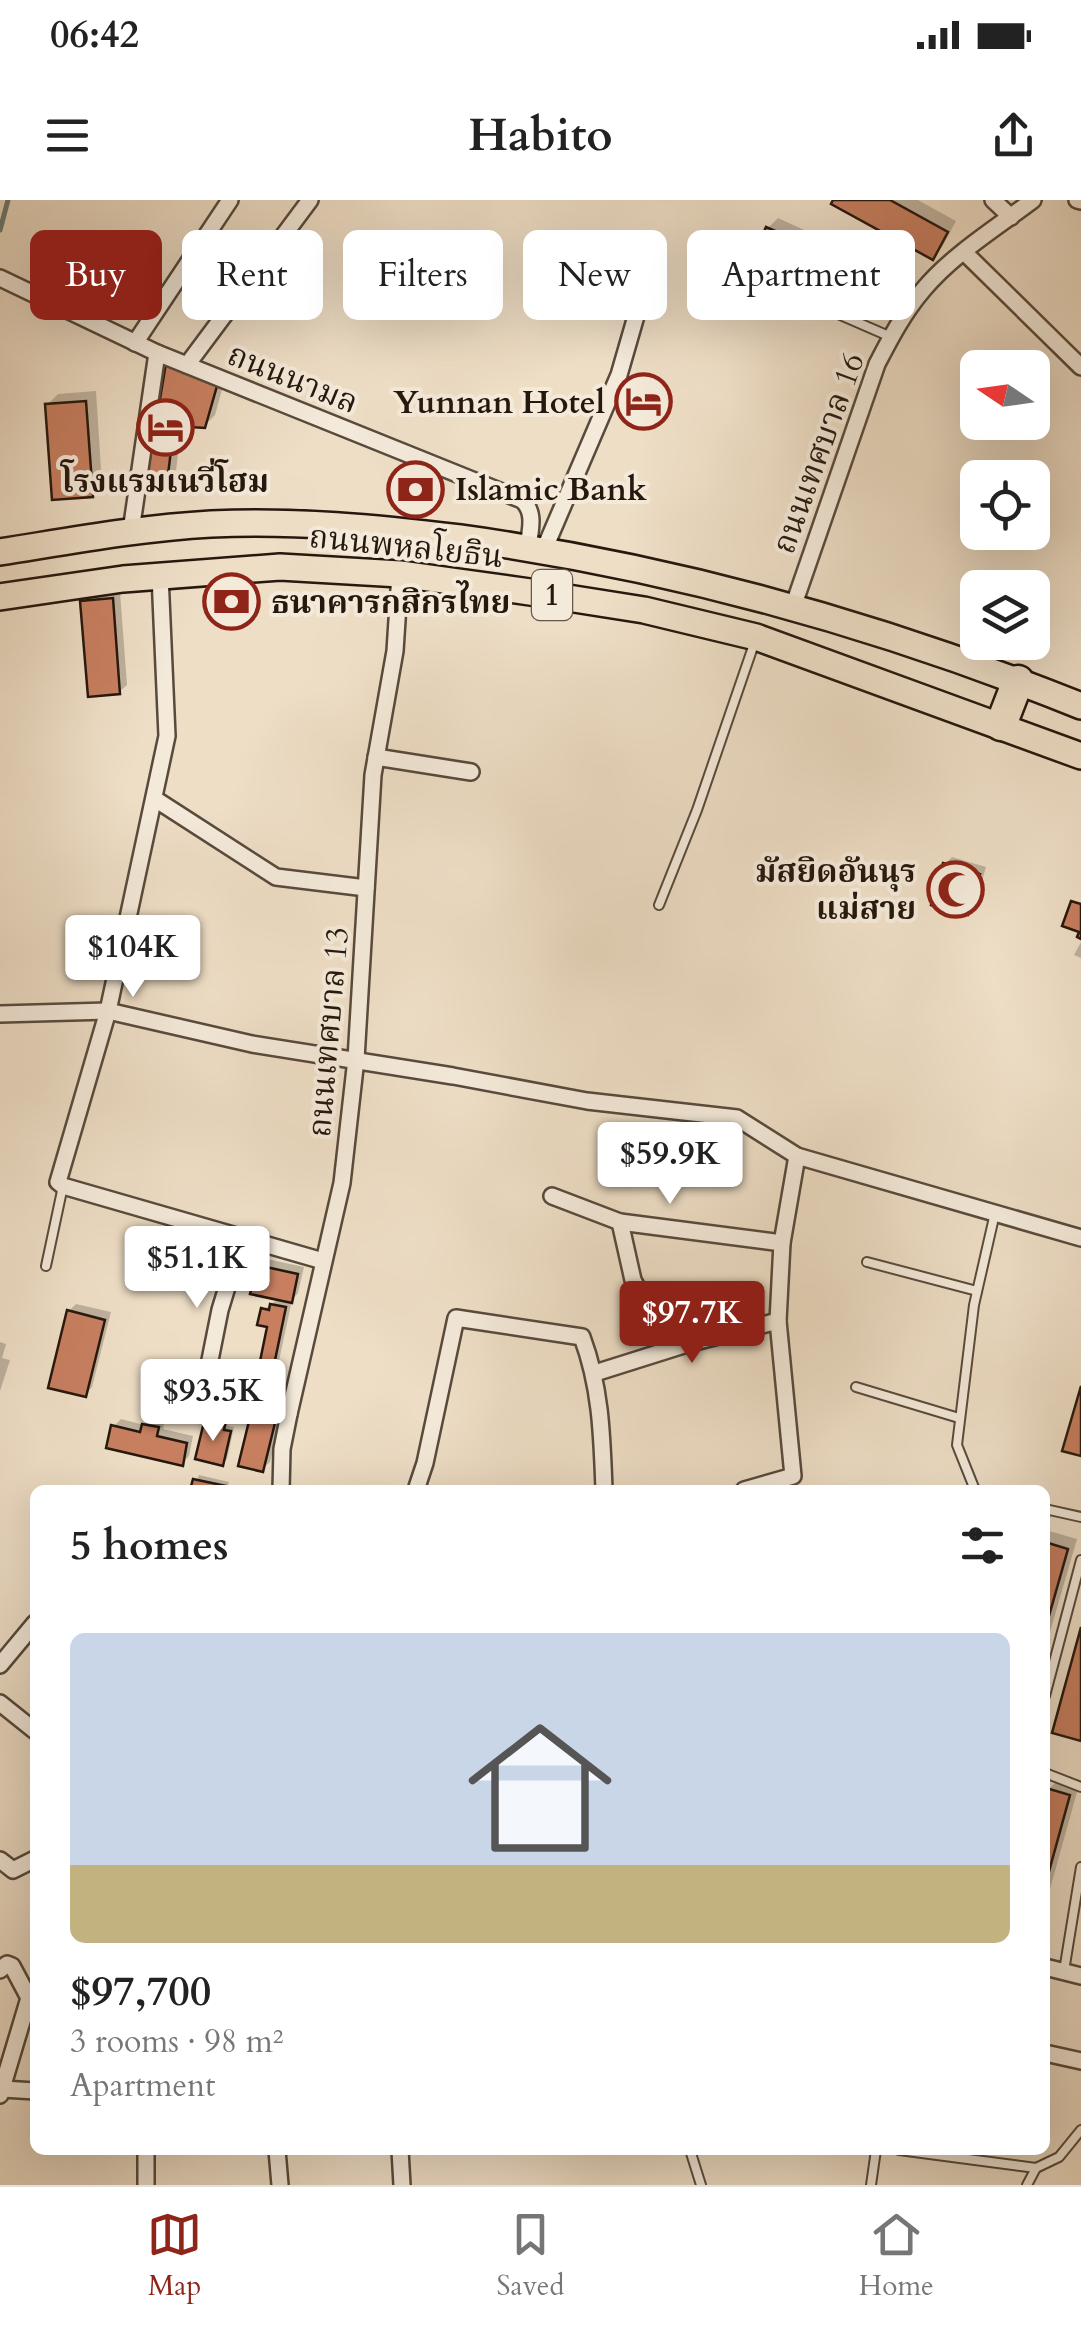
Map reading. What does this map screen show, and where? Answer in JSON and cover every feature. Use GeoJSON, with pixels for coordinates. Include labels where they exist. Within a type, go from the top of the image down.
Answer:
{"type":"FeatureCollection","features":[{"type":"Feature","properties":{"kind":"highway"},"geometry":{"type":"LineString","coordinates":[[1001,725],[1018,681]]}},
{"type":"Feature","properties":{"kind":"main road","name":"ถนนพหลโยธิน"},"geometry":{"type":"LineString","coordinates":[[0,552],[132,531],[212,524],[331,526],[536,549],[649,571],[793,607],[1018,681],[1081,706]]}},
{"type":"Feature","properties":{"kind":"main road","name":"ถนนพหลโยธิน"},"geometry":{"type":"LineString","coordinates":[[0,597],[160,575],[280,567],[400,574],[644,610],[756,637],[1081,756]]}},
{"type":"Feature","properties":{"kind":"street"},"geometry":{"type":"LineString","coordinates":[[134,343],[230,200]]}},
{"type":"Feature","properties":{"kind":"street"},"geometry":{"type":"LineString","coordinates":[[187,365],[310,200]]}},
{"type":"Feature","properties":{"kind":"street"},"geometry":{"type":"LineString","coordinates":[[993,200],[1011,216]]}},
{"type":"Feature","properties":{"kind":"street","name":"ถนนเทศบาล 16"},"geometry":{"type":"LineString","coordinates":[[793,607],[877,364],[891,337],[924,289],[964,252],[1033,200]]}},
{"type":"Feature","properties":{"kind":"street"},"geometry":{"type":"LineString","coordinates":[[964,252],[1081,367]]}},
{"type":"Feature","properties":{"kind":"street","name":"ถนนนามล"},"geometry":{"type":"LineString","coordinates":[[0,278],[157,353],[522,500],[529,506],[536,549]]}},
{"type":"Feature","properties":{"kind":"street"},"geometry":{"type":"LineString","coordinates":[[536,549],[619,375],[635,320]]}},
{"type":"Feature","properties":{"kind":"street"},"geometry":{"type":"LineString","coordinates":[[132,531],[157,353]]}},
{"type":"Feature","properties":{"kind":"street","name":"ถนนเทศบาล 13"},"geometry":{"type":"LineString","coordinates":[[281,1485],[288,1414],[342,1183],[356,1059],[376,758],[395,651],[400,574]]}},
{"type":"Feature","properties":{"kind":"street"},"geometry":{"type":"LineString","coordinates":[[160,575],[167,736],[108,1011],[58,1182],[323,1261]]}},
{"type":"Feature","properties":{"kind":"street"},"geometry":{"type":"LineString","coordinates":[[376,758],[471,772]]}},
{"type":"Feature","properties":{"kind":"street"},"geometry":{"type":"LineString","coordinates":[[155,799],[263,871],[290,880],[366,888]]}},
{"type":"Feature","properties":{"kind":"street"},"geometry":{"type":"LineString","coordinates":[[0,1014],[108,1011],[252,1044],[587,1102],[737,1118],[797,1156],[1081,1238]]}},
{"type":"Feature","properties":{"kind":"street"},"geometry":{"type":"LineString","coordinates":[[761,1485],[792,1476],[778,1320],[782,1242],[797,1156]]}},
{"type":"Feature","properties":{"kind":"street"},"geometry":{"type":"LineString","coordinates":[[552,1196],[620,1222],[782,1242]]}},
{"type":"Feature","properties":{"kind":"street"},"geometry":{"type":"LineString","coordinates":[[620,1222],[634,1280],[670,1349]]}},
{"type":"Feature","properties":{"kind":"street"},"geometry":{"type":"LineString","coordinates":[[242,1238],[220,1310],[203,1395],[216,1402],[288,1414]]}},
{"type":"Feature","properties":{"kind":"street"},"geometry":{"type":"LineString","coordinates":[[418,1485],[456,1318],[582,1337],[595,1373],[601,1410],[604,1485]]}},
{"type":"Feature","properties":{"kind":"street"},"geometry":{"type":"LineString","coordinates":[[595,1373],[778,1320]]}},
{"type":"Feature","properties":{"kind":"street"},"geometry":{"type":"LineString","coordinates":[[0,1665],[30,1629]]}},
{"type":"Feature","properties":{"kind":"street"},"geometry":{"type":"LineString","coordinates":[[0,1703],[30,1727]]}},
{"type":"Feature","properties":{"kind":"street"},"geometry":{"type":"LineString","coordinates":[[0,1860],[13,1870],[30,1862]]}},
{"type":"Feature","properties":{"kind":"street"},"geometry":{"type":"LineString","coordinates":[[0,1970],[7,1964],[29,1980],[29,1998],[2,2092],[30,2091]]}},
{"type":"Feature","properties":{"kind":"street"},"geometry":{"type":"LineString","coordinates":[[1050,1968],[1081,1976]]}},
{"type":"Feature","properties":{"kind":"street"},"geometry":{"type":"LineString","coordinates":[[1050,2054],[1081,2062]]}},
{"type":"Feature","properties":{"kind":"street"},"geometry":{"type":"LineString","coordinates":[[146,2155],[146,2185]]}},
{"type":"Feature","properties":{"kind":"street"},"geometry":{"type":"LineString","coordinates":[[278,2155],[280,2185]]}},
{"type":"Feature","properties":{"kind":"street"},"geometry":{"type":"LineString","coordinates":[[400,2155],[402,2185]]}},
{"type":"Feature","properties":{"kind":"lane"},"geometry":{"type":"LineString","coordinates":[[851,320],[891,337]]}},
{"type":"Feature","properties":{"kind":"lane"},"geometry":{"type":"LineString","coordinates":[[659,905],[698,810],[756,637]]}},
{"type":"Feature","properties":{"kind":"lane"},"geometry":{"type":"LineString","coordinates":[[46,1266],[63,1186]]}},
{"type":"Feature","properties":{"kind":"lane"},"geometry":{"type":"LineString","coordinates":[[972,1485],[957,1445],[959,1418],[977,1291],[995,1213]]}},
{"type":"Feature","properties":{"kind":"lane"},"geometry":{"type":"LineString","coordinates":[[867,1262],[977,1291]]}},
{"type":"Feature","properties":{"kind":"lane"},"geometry":{"type":"LineString","coordinates":[[856,1387],[959,1418]]}},
{"type":"Feature","properties":{"kind":"lane"},"geometry":{"type":"LineString","coordinates":[[1050,1509],[1081,1517]]}},
{"type":"Feature","properties":{"kind":"lane"},"geometry":{"type":"LineString","coordinates":[[1050,1677],[1081,1560]]}},
{"type":"Feature","properties":{"kind":"lane"},"geometry":{"type":"LineString","coordinates":[[1050,1775],[1081,1787]]}},
{"type":"Feature","properties":{"kind":"lane"},"geometry":{"type":"LineString","coordinates":[[1064,1971],[1081,1867]]}},
{"type":"Feature","properties":{"kind":"lane"},"geometry":{"type":"LineString","coordinates":[[937,2155],[1036,2168],[1059,2157],[1081,2130]]}},
{"type":"Feature","properties":{"kind":"lane"},"geometry":{"type":"LineString","coordinates":[[692,2155],[701,2185]]}},
{"type":"Feature","properties":{"kind":"lane"},"geometry":{"type":"LineString","coordinates":[[871,2185],[875,2155]]}},
{"type":"Feature","properties":{"kind":"lane"},"geometry":{"type":"LineString","coordinates":[[1027,2185],[1036,2168]]}},
{"type":"Feature","properties":{"kind":"building"},"geometry":{"type":"Polygon","coordinates":[[[833,200],[890,200],[948,232],[933,260],[915,250],[915,230],[878,230],[831,204],[833,200]]]}},
{"type":"Feature","properties":{"kind":"building","name":"โรงแรมเนวี่โฮม"},"geometry":{"type":"Polygon","coordinates":[[[166,363],[217,386],[205,428],[174,426],[166,491],[145,488],[166,363]]]}},
{"type":"Feature","properties":{"kind":"building"},"geometry":{"type":"Polygon","coordinates":[[[86,401],[93,497],[52,500],[45,404],[86,401]]]}},
{"type":"Feature","properties":{"kind":"building"},"geometry":{"type":"Polygon","coordinates":[[[113,598],[120,694],[88,697],[80,601],[113,598]]]}},
{"type":"Feature","properties":{"kind":"building","name":"มัสยิดอันนุร แม่สาย"},"geometry":{"type":"Polygon","coordinates":[[[943,863],[980,874],[968,915],[931,905],[943,863]]]}},
{"type":"Feature","properties":{"kind":"building"},"geometry":{"type":"Polygon","coordinates":[[[1071,901],[1081,904],[1081,939],[1077,937],[1079,932],[1062,926],[1071,901]]]}},
{"type":"Feature","properties":{"kind":"building"},"geometry":{"type":"Polygon","coordinates":[[[257,1265],[298,1274],[292,1303],[250,1294],[257,1265]]]}},
{"type":"Feature","properties":{"kind":"building"},"geometry":{"type":"Polygon","coordinates":[[[270,1304],[286,1307],[267,1399],[254,1397],[255,1390],[243,1388],[246,1374],[257,1376],[267,1327],[257,1325],[261,1308],[269,1310],[270,1304]]]}},
{"type":"Feature","properties":{"kind":"building"},"geometry":{"type":"Polygon","coordinates":[[[67,1310],[105,1320],[86,1397],[48,1388],[67,1310]]]}},
{"type":"Feature","properties":{"kind":"building"},"geometry":{"type":"Polygon","coordinates":[[[1081,1386],[1081,1456],[1062,1451],[1081,1386]]]}},
{"type":"Feature","properties":{"kind":"building"},"geometry":{"type":"Polygon","coordinates":[[[250,1417],[275,1423],[263,1472],[238,1466],[250,1417]]]}},
{"type":"Feature","properties":{"kind":"building"},"geometry":{"type":"Polygon","coordinates":[[[213,1422],[231,1431],[223,1466],[195,1459],[203,1426],[211,1428],[213,1422]]]}},
{"type":"Feature","properties":{"kind":"building"},"geometry":{"type":"Polygon","coordinates":[[[142,1424],[159,1427],[157,1436],[187,1443],[183,1466],[106,1448],[111,1425],[140,1432],[142,1424]]]}},
{"type":"Feature","properties":{"kind":"building"},"geometry":{"type":"Polygon","coordinates":[[[193,1479],[221,1485],[191,1485],[193,1479]]]}},
{"type":"Feature","properties":{"kind":"building"},"geometry":{"type":"Polygon","coordinates":[[[1050,1544],[1068,1549],[1050,1612],[1050,1544]]]}},
{"type":"Feature","properties":{"kind":"building"},"geometry":{"type":"Polygon","coordinates":[[[1081,1627],[1081,1741],[1052,1733],[1081,1627]]]}},
{"type":"Feature","properties":{"kind":"building"},"geometry":{"type":"Polygon","coordinates":[[[1050,1789],[1070,1795],[1050,1868],[1050,1789]]]}},
{"type":"Feature","properties":{"kind":"waterway"},"geometry":{"type":"LineString","coordinates":[[0,230],[8,200]]}},
{"type":"Feature","properties":{"kind":"place","name":"Yunnan Hotel"},"geometry":{"type":"Point","coordinates":[644,402]}},
{"type":"Feature","properties":{"kind":"place","name":"โรงแรมเนวี่โฮม"},"geometry":{"type":"Point","coordinates":[165,427]}},
{"type":"Feature","properties":{"kind":"place","name":"Islamic Bank"},"geometry":{"type":"Point","coordinates":[416,489]}},
{"type":"Feature","properties":{"kind":"place","name":"ธนาคารกสิกรไทย"},"geometry":{"type":"Point","coordinates":[232,602]}},
{"type":"Feature","properties":{"kind":"place","name":"มัสยิดอันนุร แม่สาย"},"geometry":{"type":"Point","coordinates":[955,889]}}]}
